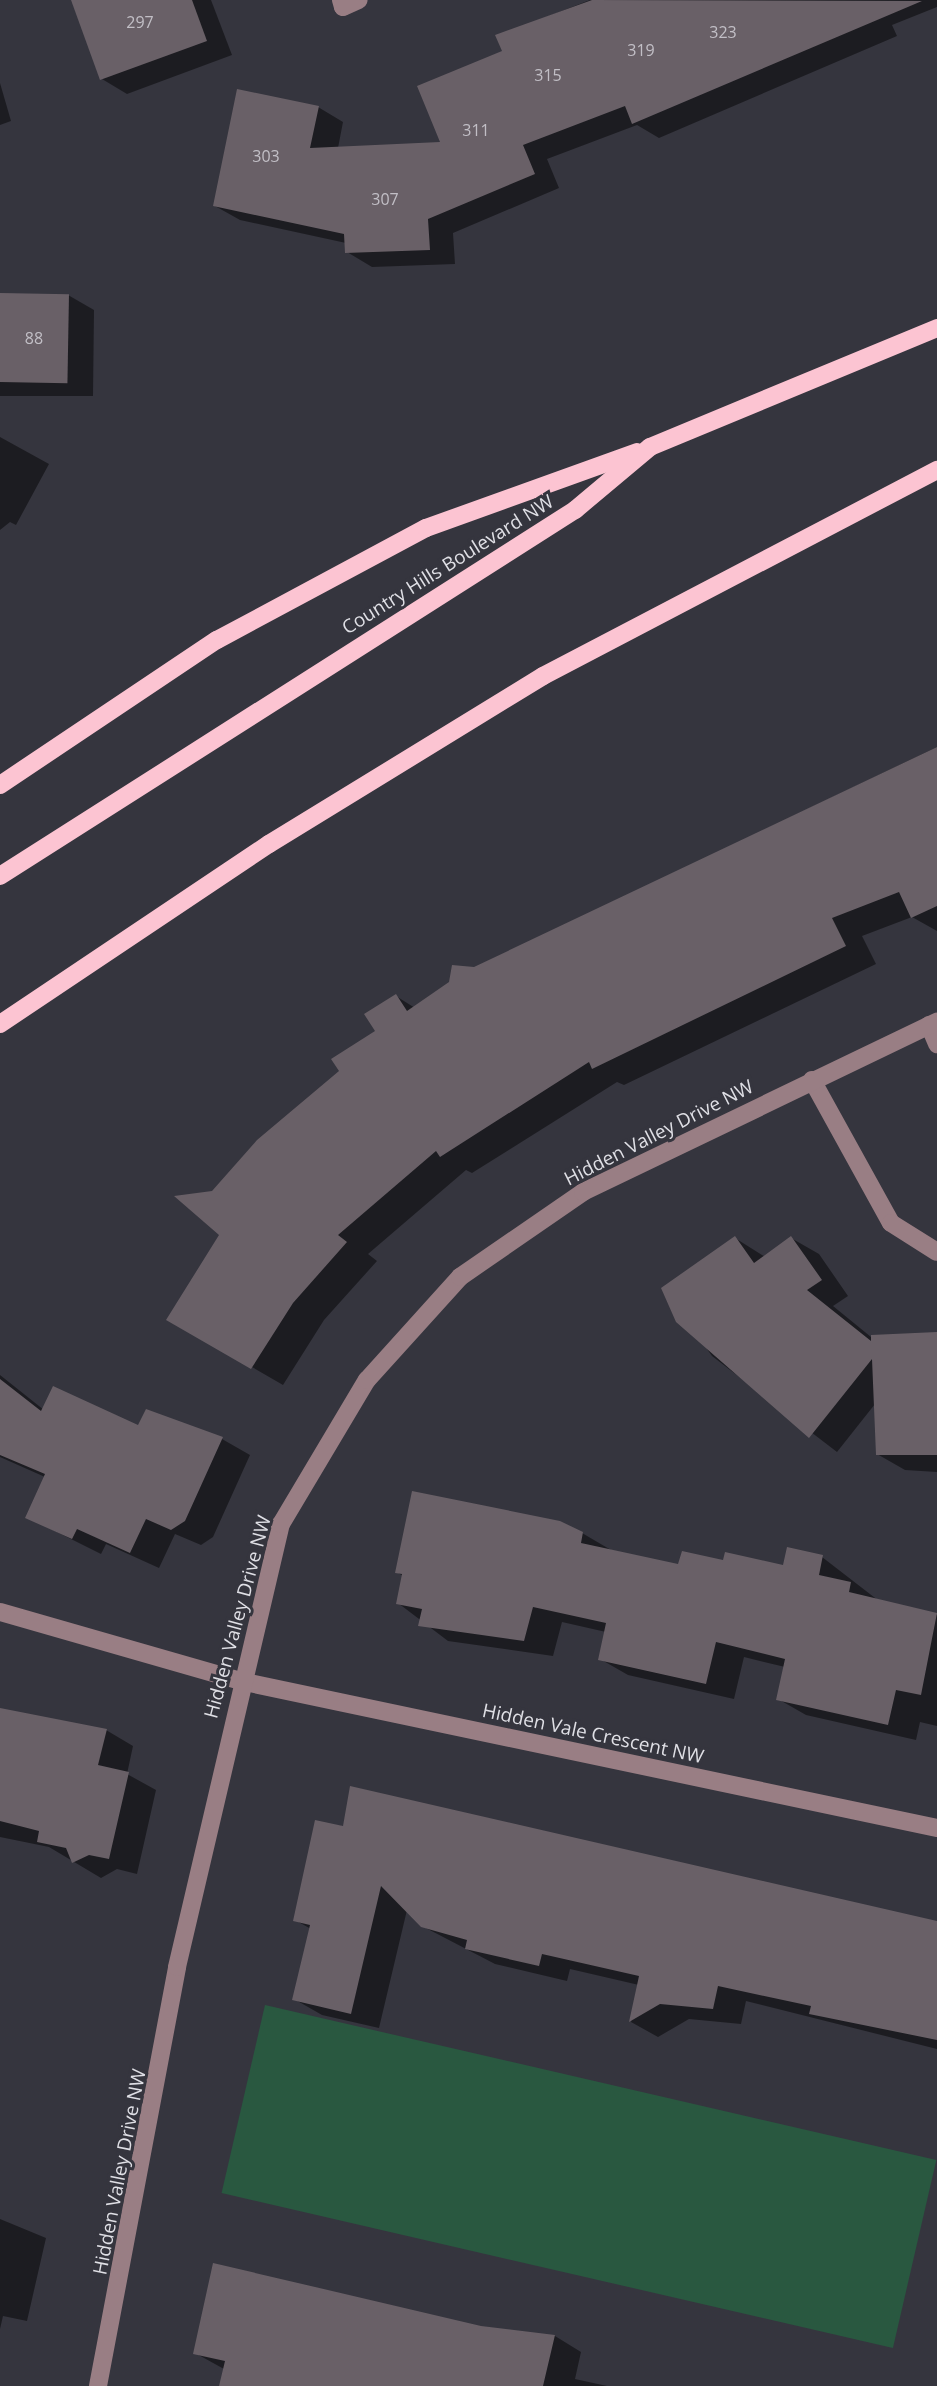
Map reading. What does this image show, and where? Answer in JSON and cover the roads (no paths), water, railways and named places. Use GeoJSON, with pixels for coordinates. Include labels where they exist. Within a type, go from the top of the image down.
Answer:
{"type":"FeatureCollection","features":[{"type":"Feature","properties":{"kind":"main road","name":"Country Hills Boulevard NW"},"geometry":{"type":"LineString","coordinates":[[0,876],[575,510],[650,447],[937,328]]}},
{"type":"Feature","properties":{"kind":"main road"},"geometry":{"type":"LineString","coordinates":[[0,785],[217,640],[426,528],[650,447]]}},
{"type":"Feature","properties":{"kind":"main road"},"geometry":{"type":"LineString","coordinates":[[0,1024],[269,844],[543,676],[937,470]]}},
{"type":"Feature","properties":{"kind":"street"},"geometry":{"type":"LineString","coordinates":[[341,0],[343,7],[359,0]]}},
{"type":"Feature","properties":{"kind":"street"},"geometry":{"type":"LineString","coordinates":[[933,1024],[937,1044]]}},
{"type":"Feature","properties":{"kind":"street","name":"Hidden Valley Drive NW"},"geometry":{"type":"LineString","coordinates":[[98,2386],[177,1967],[240,1681],[281,1524],[367,1380],[460,1277],[583,1192],[933,1024]]}},
{"type":"Feature","properties":{"kind":"street"},"geometry":{"type":"LineString","coordinates":[[812,1080],[891,1223],[937,1252]]}},
{"type":"Feature","properties":{"kind":"street","name":"Hidden Vale Crescent NW"},"geometry":{"type":"LineString","coordinates":[[0,1612],[240,1681],[937,1828]]}}]}
